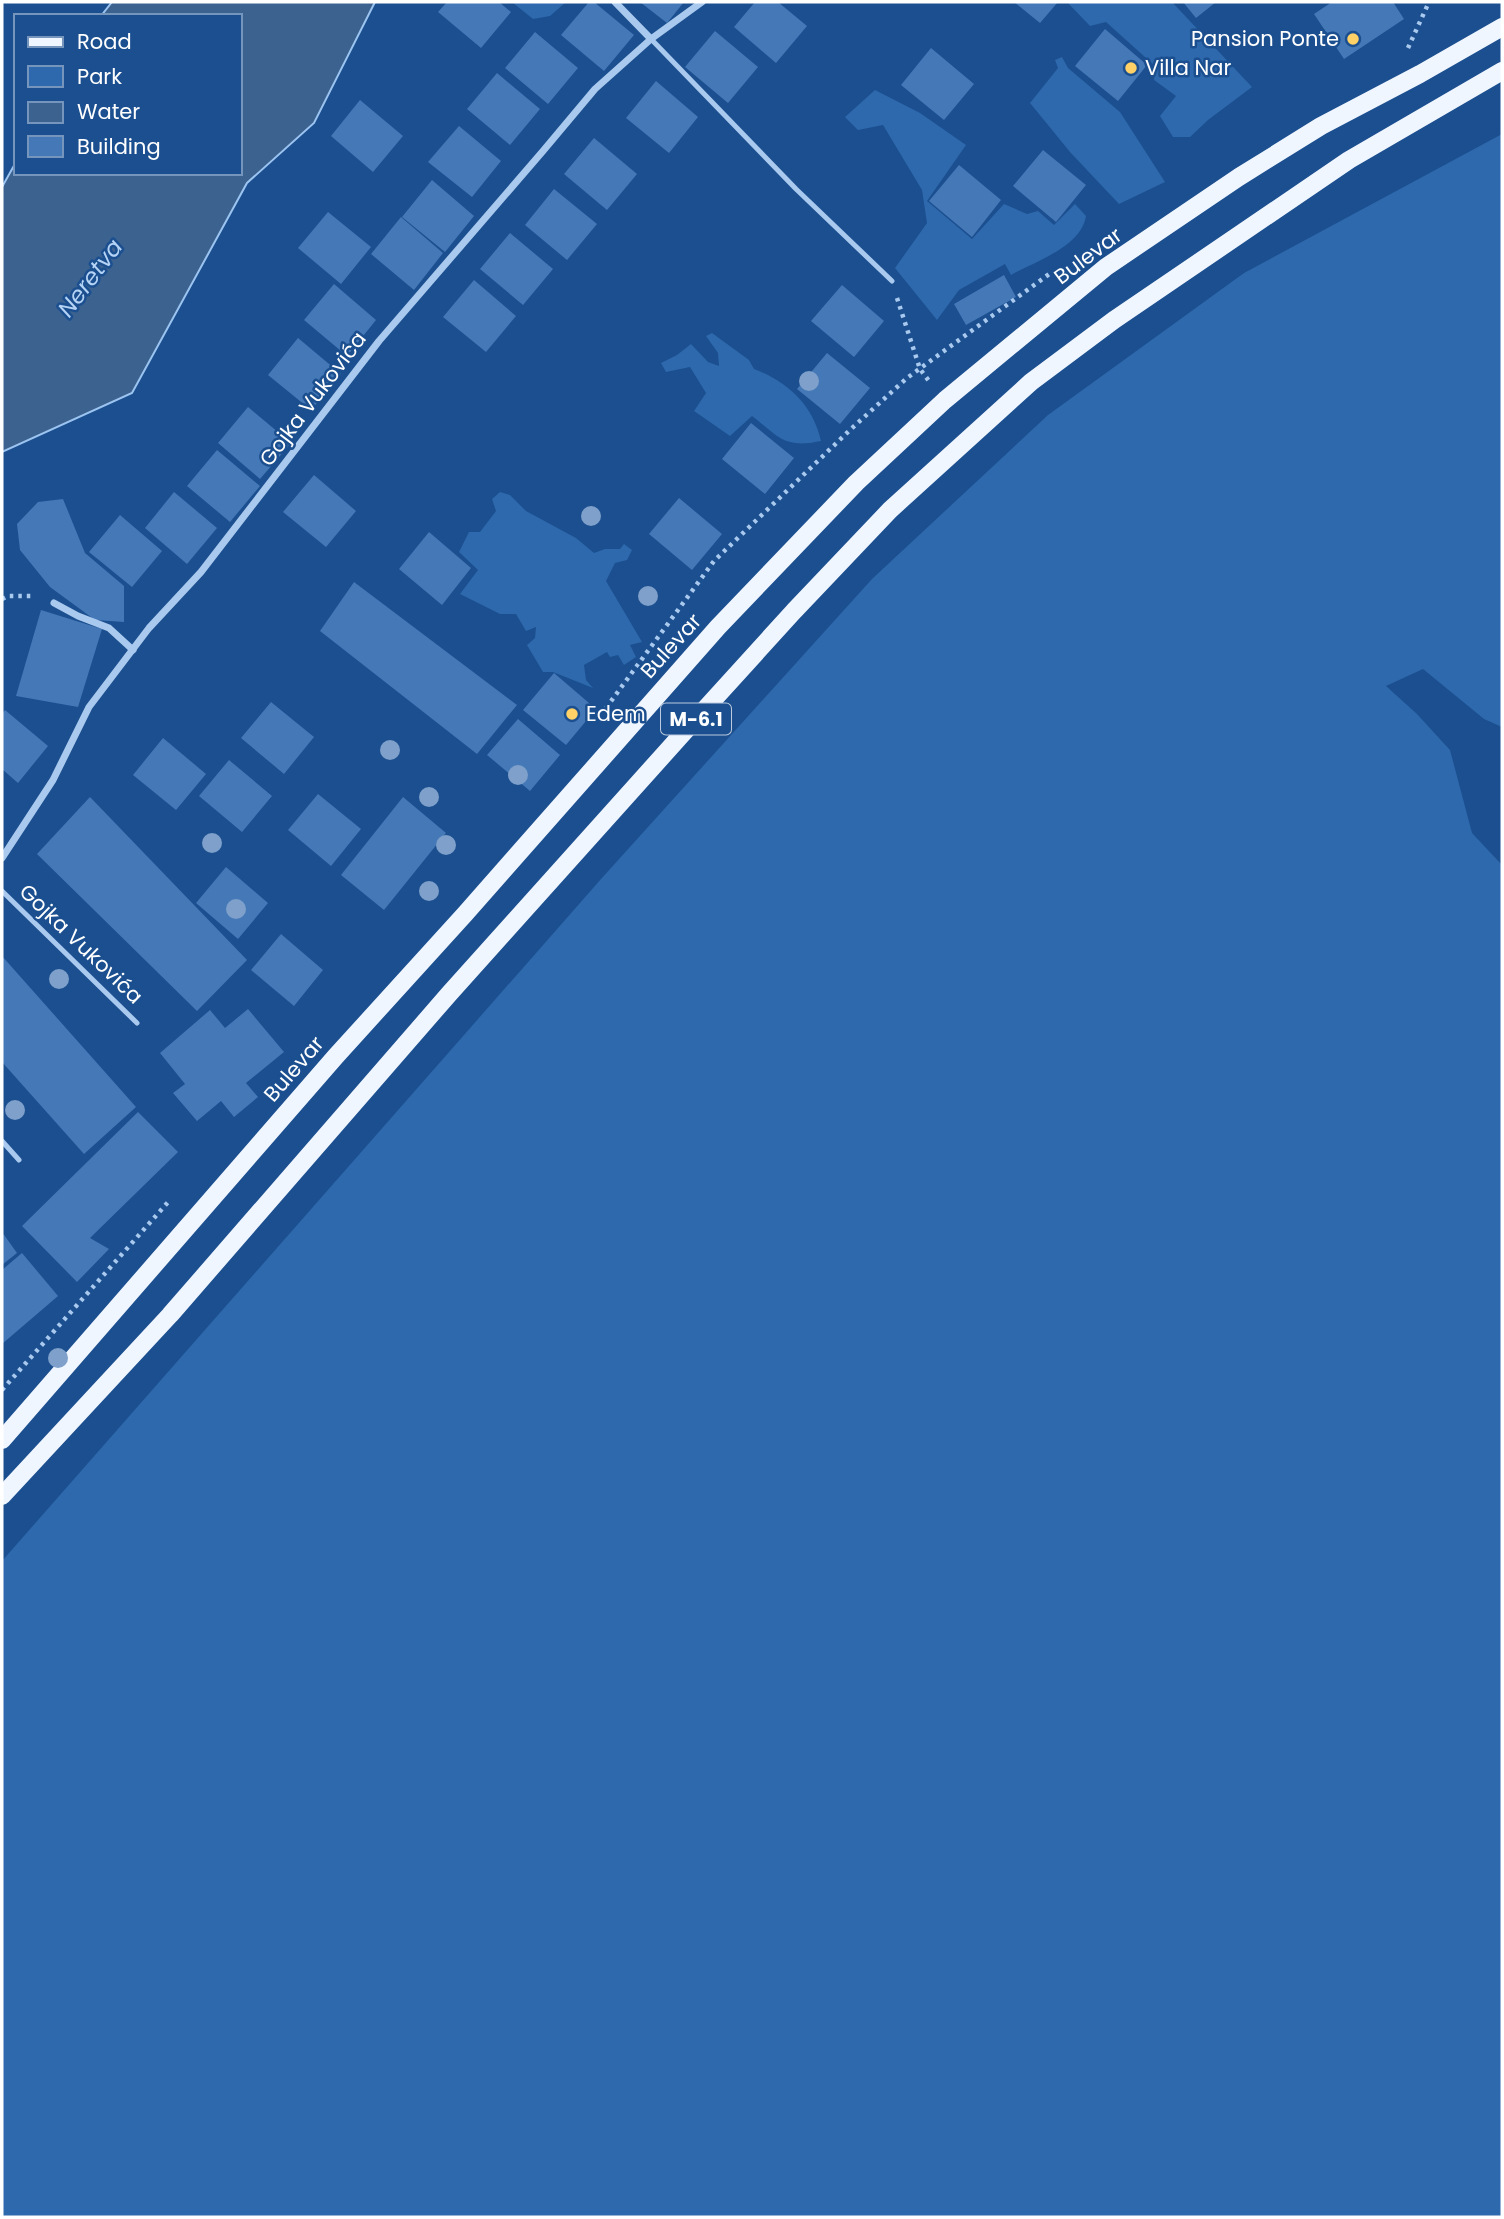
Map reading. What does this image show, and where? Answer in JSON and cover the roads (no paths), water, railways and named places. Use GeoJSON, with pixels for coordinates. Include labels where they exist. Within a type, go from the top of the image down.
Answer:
{"type":"FeatureCollection","features":[{"type":"Feature","properties":{"kind":"main road","name":"Bulevar"},"geometry":{"type":"LineString","coordinates":[[2,1440],[336,1056],[718,627],[856,483],[945,400],[1106,267],[1239,177],[1321,126],[1502,27]]}},
{"type":"Feature","properties":{"kind":"main road","name":"M-6.1"},"geometry":{"type":"LineString","coordinates":[[2,1496],[170,1315],[449,994],[685,731],[890,510],[1031,382],[1114,320],[1349,160],[1502,71]]}},
{"type":"Feature","properties":{"kind":"street"},"geometry":{"type":"LineString","coordinates":[[615,2],[651,39]]}},
{"type":"Feature","properties":{"kind":"street","name":"Gojka Vukovića"},"geometry":{"type":"LineString","coordinates":[[2,858],[53,780],[89,707],[149,628],[201,572],[379,341],[595,89],[651,39],[702,2]]}},
{"type":"Feature","properties":{"kind":"street"},"geometry":{"type":"LineString","coordinates":[[54,603],[109,628],[133,650]]}},
{"type":"Feature","properties":{"kind":"lane"},"geometry":{"type":"LineString","coordinates":[[651,39],[796,189],[892,281]]}},
{"type":"Feature","properties":{"kind":"lane","name":"Gojka Vukovića"},"geometry":{"type":"LineString","coordinates":[[2,891],[137,1023]]}},
{"type":"Feature","properties":{"kind":"lane"},"geometry":{"type":"LineString","coordinates":[[2,1141],[19,1160]]}},
{"type":"Feature","properties":{"kind":"water","name":"Neretva"},"geometry":{"type":"Polygon","coordinates":[[[112,2],[375,2],[314,123],[247,183],[132,393],[2,452],[2,187],[14,166],[14,175],[242,175],[242,14],[103,14],[112,2]]]}},
{"type":"Feature","properties":{"kind":"place","name":"Pansion Ponte"},"geometry":{"type":"Point","coordinates":[1353,39]}},
{"type":"Feature","properties":{"kind":"place","name":"Villa Nar"},"geometry":{"type":"Point","coordinates":[1131,68]}},
{"type":"Feature","properties":{"kind":"place","name":"Edem"},"geometry":{"type":"Point","coordinates":[572,714]}}]}
